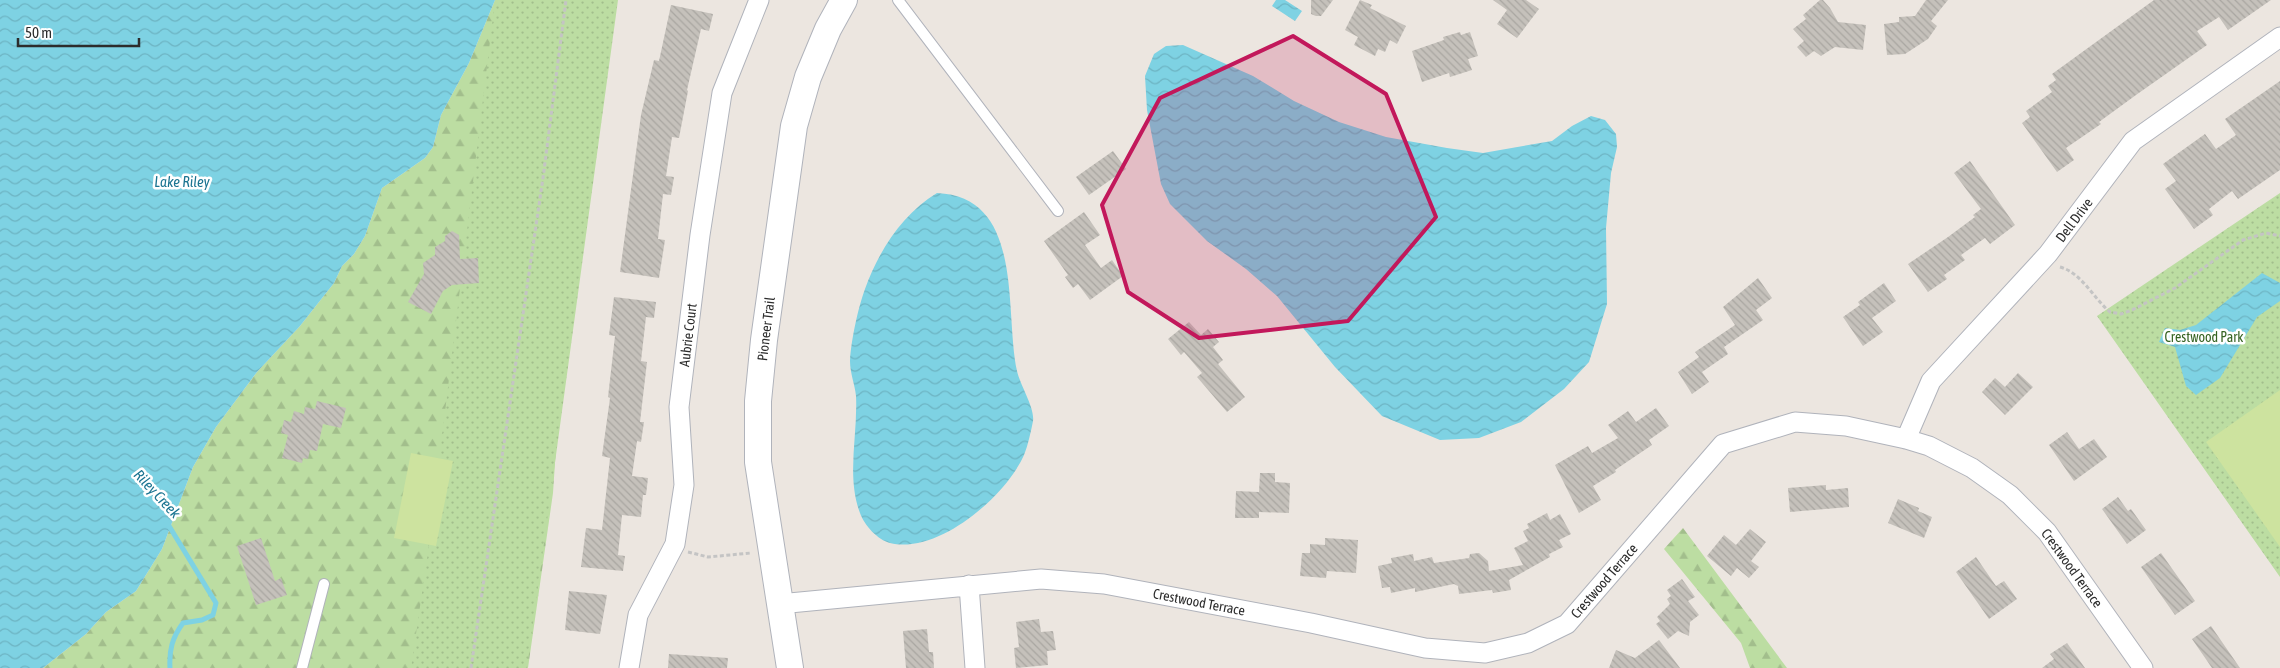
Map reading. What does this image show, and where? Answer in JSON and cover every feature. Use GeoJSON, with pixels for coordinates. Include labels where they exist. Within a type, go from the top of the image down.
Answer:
{"type":"FeatureCollection","features":[{"type":"Feature","properties":{"kind":"main road","name":"Pioneer Trail"},"geometry":{"type":"LineString","coordinates":[[790,668],[758,462],[758,401],[784,187],[794,126],[808,77],[828,29],[844,0]]}},
{"type":"Feature","properties":{"kind":"street","name":"Aubrie Court"},"geometry":{"type":"LineString","coordinates":[[629,668],[638,615],[673,549],[684,485],[679,407],[700,235],[722,93],[759,0]]}},
{"type":"Feature","properties":{"kind":"street","name":"Dell Drive"},"geometry":{"type":"LineString","coordinates":[[1906,439],[1931,381],[2048,254],[2133,141],[2280,37]]}},
{"type":"Feature","properties":{"kind":"street","name":"Crestwood Terrace"},"geometry":{"type":"LineString","coordinates":[[779,604],[1041,579],[1104,584],[1426,648],[1485,653],[1528,643],[1567,624],[1723,444],[1794,422],[1846,426],[1906,439],[1929,446],[1972,468],[2010,495],[2047,532],[2143,668]]}},
{"type":"Feature","properties":{"kind":"street"},"geometry":{"type":"LineString","coordinates":[[969,585],[975,668]]}},
{"type":"Feature","properties":{"kind":"lane"},"geometry":{"type":"LineString","coordinates":[[898,0],[1058,211]]}},
{"type":"Feature","properties":{"kind":"lane"},"geometry":{"type":"LineString","coordinates":[[302,668],[324,584]]}},
{"type":"Feature","properties":{"kind":"path"},"geometry":{"type":"LineString","coordinates":[[471,668],[543,178],[566,0]]}},
{"type":"Feature","properties":{"kind":"path"},"geometry":{"type":"LineString","coordinates":[[2058,266],[2068,269],[2110,312],[2121,314],[2175,288],[2242,240],[2266,233],[2280,236]]}},
{"type":"Feature","properties":{"kind":"path"},"geometry":{"type":"LineString","coordinates":[[673,549],[708,557],[771,551]]}},
{"type":"Feature","properties":{"kind":"highlighted area"},"geometry":{"type":"Polygon","coordinates":[[[1293,36],[1386,94],[1436,217],[1348,321],[1199,338],[1128,292],[1102,205],[1160,98],[1293,36]]]}},
{"type":"Feature","properties":{"kind":"green space"},"geometry":{"type":"Polygon","coordinates":[[[495,0],[591,0],[564,327],[553,493],[528,668],[43,668],[86,634],[106,612],[136,591],[162,549],[193,467],[216,427],[257,372],[300,326],[334,283],[342,266],[354,254],[365,236],[382,188],[425,158],[433,147],[441,115],[469,63],[495,0]]]}},
{"type":"Feature","properties":{"kind":"green space"},"geometry":{"type":"Polygon","coordinates":[[[495,0],[618,0],[527,668],[411,668],[428,552],[495,0]]]}},
{"type":"Feature","properties":{"kind":"green space","name":"Crestwood Park"},"geometry":{"type":"Polygon","coordinates":[[[2280,193],[2280,577],[2097,316],[2280,193]]]}},
{"type":"Feature","properties":{"kind":"green space"},"geometry":{"type":"Polygon","coordinates":[[[2280,390],[2280,547],[2206,442],[2280,390]]]}},
{"type":"Feature","properties":{"kind":"green space"},"geometry":{"type":"Polygon","coordinates":[[[411,453],[453,461],[436,546],[394,538],[411,453]]]}},
{"type":"Feature","properties":{"kind":"green space"},"geometry":{"type":"Polygon","coordinates":[[[1683,528],[1787,668],[1750,668],[1741,643],[1664,549],[1683,528]]]}},
{"type":"Feature","properties":{"kind":"water","name":"Lake Riley"},"geometry":{"type":"Polygon","coordinates":[[[0,0],[495,0],[469,63],[441,115],[433,147],[425,158],[382,188],[365,236],[354,254],[342,266],[334,283],[300,326],[257,372],[216,427],[193,467],[162,549],[136,591],[106,612],[86,634],[43,668],[0,668],[0,0]]]}},
{"type":"Feature","properties":{"kind":"water"},"geometry":{"type":"Polygon","coordinates":[[[1276,0],[1285,0],[1302,11],[1295,21],[1272,6],[1276,0]]]}},
{"type":"Feature","properties":{"kind":"water"},"geometry":{"type":"Polygon","coordinates":[[[1183,45],[1253,76],[1294,101],[1339,122],[1386,137],[1447,148],[1483,153],[1552,141],[1572,126],[1591,116],[1605,120],[1616,134],[1617,147],[1611,173],[1606,228],[1607,304],[1589,362],[1564,389],[1521,422],[1479,438],[1440,440],[1382,416],[1335,367],[1277,296],[1246,269],[1207,241],[1170,204],[1161,184],[1147,110],[1145,76],[1154,54],[1166,46],[1183,45]]]}},
{"type":"Feature","properties":{"kind":"water"},"geometry":{"type":"Polygon","coordinates":[[[937,193],[965,199],[985,214],[998,235],[1005,261],[1009,289],[1013,346],[1017,371],[1030,403],[1033,421],[1024,455],[1015,471],[986,504],[968,519],[949,531],[929,540],[909,544],[890,543],[881,539],[868,527],[862,518],[856,499],[853,470],[856,396],[850,365],[852,344],[857,315],[870,275],[877,261],[903,222],[913,211],[937,193]]]}},
{"type":"Feature","properties":{"kind":"water"},"geometry":{"type":"Polygon","coordinates":[[[2262,273],[2280,283],[2280,301],[2257,317],[2220,378],[2196,395],[2186,386],[2175,347],[2159,342],[2165,328],[2180,330],[2196,325],[2262,273]]]}},
{"type":"Feature","properties":{"kind":"building"},"geometry":{"type":"Polygon","coordinates":[[[1311,0],[1333,0],[1321,16],[1316,16],[1311,14],[1311,0]]]}},
{"type":"Feature","properties":{"kind":"building"},"geometry":{"type":"Polygon","coordinates":[[[1360,0],[1372,5],[1370,8],[1406,26],[1397,44],[1390,40],[1385,52],[1378,49],[1375,56],[1354,45],[1358,37],[1345,30],[1360,0]]]}},
{"type":"Feature","properties":{"kind":"building"},"geometry":{"type":"Polygon","coordinates":[[[1493,0],[1526,0],[1539,9],[1517,38],[1497,24],[1507,10],[1493,0]]]}},
{"type":"Feature","properties":{"kind":"building"},"geometry":{"type":"Polygon","coordinates":[[[1820,0],[1823,0],[1830,8],[1838,22],[1866,25],[1863,50],[1835,47],[1821,56],[1814,51],[1806,57],[1797,47],[1804,41],[1793,29],[1806,19],[1803,15],[1820,0]]]}},
{"type":"Feature","properties":{"kind":"building"},"geometry":{"type":"Polygon","coordinates":[[[1926,0],[1948,0],[1931,21],[1937,26],[1928,39],[1905,54],[1887,55],[1884,24],[1899,22],[1899,17],[1915,16],[1926,0]]]}},
{"type":"Feature","properties":{"kind":"building"},"geometry":{"type":"Polygon","coordinates":[[[2154,0],[2271,0],[2228,30],[2219,17],[2197,31],[2207,45],[2099,122],[2101,124],[2066,148],[2074,160],[2057,172],[2022,123],[2030,117],[2026,111],[2052,92],[2048,86],[2056,80],[2052,74],[2154,0]]]}},
{"type":"Feature","properties":{"kind":"building"},"geometry":{"type":"Polygon","coordinates":[[[671,5],[713,14],[709,31],[701,29],[687,90],[679,138],[672,137],[666,176],[674,177],[671,195],[663,194],[658,239],[665,240],[659,278],[620,272],[641,115],[654,60],[659,61],[671,5]]]}},
{"type":"Feature","properties":{"kind":"building"},"geometry":{"type":"Polygon","coordinates":[[[1460,32],[1461,35],[1470,32],[1478,56],[1468,59],[1472,70],[1450,77],[1449,73],[1422,82],[1412,51],[1444,40],[1443,37],[1460,32]]]}},
{"type":"Feature","properties":{"kind":"building"},"geometry":{"type":"Polygon","coordinates":[[[2280,81],[2280,170],[2238,199],[2232,191],[2209,209],[2213,215],[2194,229],[2165,189],[2176,181],[2163,164],[2205,134],[2216,149],[2236,135],[2225,119],[2280,81]]]}},
{"type":"Feature","properties":{"kind":"building"},"geometry":{"type":"Polygon","coordinates":[[[1113,151],[1126,169],[1089,195],[1076,177],[1113,151]]]}},
{"type":"Feature","properties":{"kind":"building"},"geometry":{"type":"Polygon","coordinates":[[[1970,161],[2015,225],[1990,244],[1985,238],[1961,255],[1965,260],[1944,275],[1947,279],[1928,292],[1908,264],[1975,217],[1973,215],[1981,209],[1954,173],[1970,161]]]}},
{"type":"Feature","properties":{"kind":"building"},"geometry":{"type":"Polygon","coordinates":[[[1084,212],[1100,235],[1085,245],[1101,268],[1112,260],[1123,276],[1090,300],[1078,284],[1073,288],[1065,277],[1068,275],[1044,241],[1084,212]]]}},
{"type":"Feature","properties":{"kind":"building"},"geometry":{"type":"Polygon","coordinates":[[[452,231],[459,235],[460,259],[478,258],[479,283],[452,285],[443,291],[431,314],[408,302],[424,274],[423,263],[435,255],[435,247],[445,241],[445,236],[452,231]]]}},
{"type":"Feature","properties":{"kind":"building"},"geometry":{"type":"Polygon","coordinates":[[[1758,278],[1772,298],[1756,310],[1763,320],[1724,347],[1728,354],[1702,372],[1709,382],[1692,394],[1678,372],[1699,357],[1695,352],[1735,325],[1723,307],[1758,278]]]}},
{"type":"Feature","properties":{"kind":"building"},"geometry":{"type":"Polygon","coordinates":[[[1884,283],[1896,301],[1872,318],[1883,332],[1863,346],[1843,317],[1860,305],[1858,302],[1884,283]]]}},
{"type":"Feature","properties":{"kind":"building"},"geometry":{"type":"Polygon","coordinates":[[[614,297],[656,302],[654,318],[646,317],[641,361],[647,362],[640,422],[644,422],[641,442],[637,441],[632,476],[648,478],[646,495],[643,495],[641,517],[622,515],[618,555],[625,556],[623,571],[581,567],[586,528],[602,530],[610,458],[602,456],[610,398],[608,397],[615,336],[609,335],[614,297]]]}},
{"type":"Feature","properties":{"kind":"building"},"geometry":{"type":"Polygon","coordinates":[[[1189,322],[1201,335],[1208,329],[1219,342],[1213,347],[1223,360],[1218,364],[1245,397],[1227,412],[1197,377],[1202,373],[1184,352],[1181,355],[1168,339],[1189,322]]]}},
{"type":"Feature","properties":{"kind":"building"},"geometry":{"type":"Polygon","coordinates":[[[2018,373],[2033,387],[2005,415],[1982,392],[1995,378],[2005,387],[2018,373]]]}},
{"type":"Feature","properties":{"kind":"building"},"geometry":{"type":"Polygon","coordinates":[[[317,401],[346,408],[341,428],[323,424],[317,451],[310,450],[308,459],[303,458],[302,463],[282,458],[288,435],[281,433],[284,420],[291,422],[294,411],[304,414],[305,407],[315,409],[317,401]]]}},
{"type":"Feature","properties":{"kind":"building"},"geometry":{"type":"Polygon","coordinates":[[[1656,408],[1669,426],[1649,440],[1652,445],[1615,470],[1616,472],[1593,486],[1601,500],[1579,513],[1555,465],[1588,446],[1592,453],[1618,438],[1608,425],[1628,411],[1636,422],[1656,408]]]}},
{"type":"Feature","properties":{"kind":"building"},"geometry":{"type":"Polygon","coordinates":[[[2067,432],[2079,449],[2094,439],[2107,457],[2074,481],[2049,445],[2067,432]]]}},
{"type":"Feature","properties":{"kind":"building"},"geometry":{"type":"Polygon","coordinates":[[[1260,473],[1275,473],[1275,482],[1290,483],[1289,513],[1259,512],[1259,518],[1235,518],[1236,491],[1259,492],[1260,473]]]}},
{"type":"Feature","properties":{"kind":"building"},"geometry":{"type":"Polygon","coordinates":[[[1826,485],[1826,490],[1848,488],[1849,507],[1790,512],[1788,488],[1826,485]]]}},
{"type":"Feature","properties":{"kind":"building"},"geometry":{"type":"Polygon","coordinates":[[[2118,497],[2128,511],[2131,509],[2146,530],[2127,544],[2102,509],[2118,497]]]}},
{"type":"Feature","properties":{"kind":"building"},"geometry":{"type":"Polygon","coordinates":[[[1898,499],[1919,508],[1918,511],[1932,517],[1924,538],[1888,523],[1898,499]]]}},
{"type":"Feature","properties":{"kind":"building"},"geometry":{"type":"Polygon","coordinates":[[[1547,513],[1550,520],[1560,514],[1571,534],[1559,540],[1563,547],[1549,554],[1550,557],[1509,580],[1511,590],[1493,593],[1492,590],[1459,594],[1458,586],[1454,584],[1415,592],[1415,588],[1391,593],[1390,587],[1382,588],[1378,566],[1392,563],[1391,558],[1413,554],[1414,561],[1432,557],[1434,563],[1469,558],[1470,554],[1479,553],[1488,561],[1489,571],[1523,565],[1514,548],[1528,541],[1523,531],[1529,528],[1527,524],[1547,513]]]}},
{"type":"Feature","properties":{"kind":"building"},"geometry":{"type":"Polygon","coordinates":[[[1750,529],[1766,542],[1751,561],[1759,567],[1749,578],[1737,568],[1731,576],[1707,556],[1724,535],[1736,545],[1750,529]]]}},
{"type":"Feature","properties":{"kind":"building"},"geometry":{"type":"Polygon","coordinates":[[[261,538],[275,581],[281,578],[287,595],[256,605],[237,546],[261,538]]]}},
{"type":"Feature","properties":{"kind":"building"},"geometry":{"type":"Polygon","coordinates":[[[1325,538],[1358,540],[1356,573],[1327,571],[1326,578],[1300,576],[1302,553],[1310,553],[1310,544],[1325,545],[1325,538]]]}},
{"type":"Feature","properties":{"kind":"building"},"geometry":{"type":"Polygon","coordinates":[[[2161,553],[2195,601],[2175,615],[2141,567],[2161,553]]]}},
{"type":"Feature","properties":{"kind":"building"},"geometry":{"type":"Polygon","coordinates":[[[1976,557],[1996,586],[2004,581],[2017,599],[1989,619],[1956,572],[1976,557]]]}},
{"type":"Feature","properties":{"kind":"building"},"geometry":{"type":"Polygon","coordinates":[[[1682,579],[1695,597],[1688,601],[1699,615],[1690,622],[1689,636],[1678,631],[1668,639],[1656,624],[1660,621],[1657,617],[1670,604],[1667,599],[1671,596],[1667,590],[1682,579]]]}},
{"type":"Feature","properties":{"kind":"building"},"geometry":{"type":"Polygon","coordinates":[[[569,591],[607,595],[600,634],[565,630],[569,591]]]}},
{"type":"Feature","properties":{"kind":"building"},"geometry":{"type":"Polygon","coordinates":[[[1039,619],[1041,632],[1053,631],[1056,650],[1047,651],[1048,665],[1016,668],[1014,648],[1019,647],[1016,622],[1039,619]]]}},
{"type":"Feature","properties":{"kind":"building"},"geometry":{"type":"Polygon","coordinates":[[[2211,626],[2240,668],[2212,668],[2192,639],[2211,626]]]}},
{"type":"Feature","properties":{"kind":"building"},"geometry":{"type":"Polygon","coordinates":[[[927,629],[929,652],[933,652],[934,668],[906,668],[903,631],[927,629]]]}},
{"type":"Feature","properties":{"kind":"building"},"geometry":{"type":"Polygon","coordinates":[[[1659,640],[1680,668],[1609,668],[1616,650],[1635,658],[1659,640]]]}},
{"type":"Feature","properties":{"kind":"building"},"geometry":{"type":"Polygon","coordinates":[[[2067,643],[2085,668],[2042,668],[2054,659],[2050,654],[2067,643]]]}},
{"type":"Feature","properties":{"kind":"building"},"geometry":{"type":"Polygon","coordinates":[[[669,654],[728,658],[727,668],[668,668],[669,654]]]}},
{"type":"Feature","properties":{"kind":"waterway","name":"Riley Creek"},"geometry":{"type":"LineString","coordinates":[[166,521],[216,603],[213,615],[202,620],[183,623],[172,644],[170,668]]}}]}
